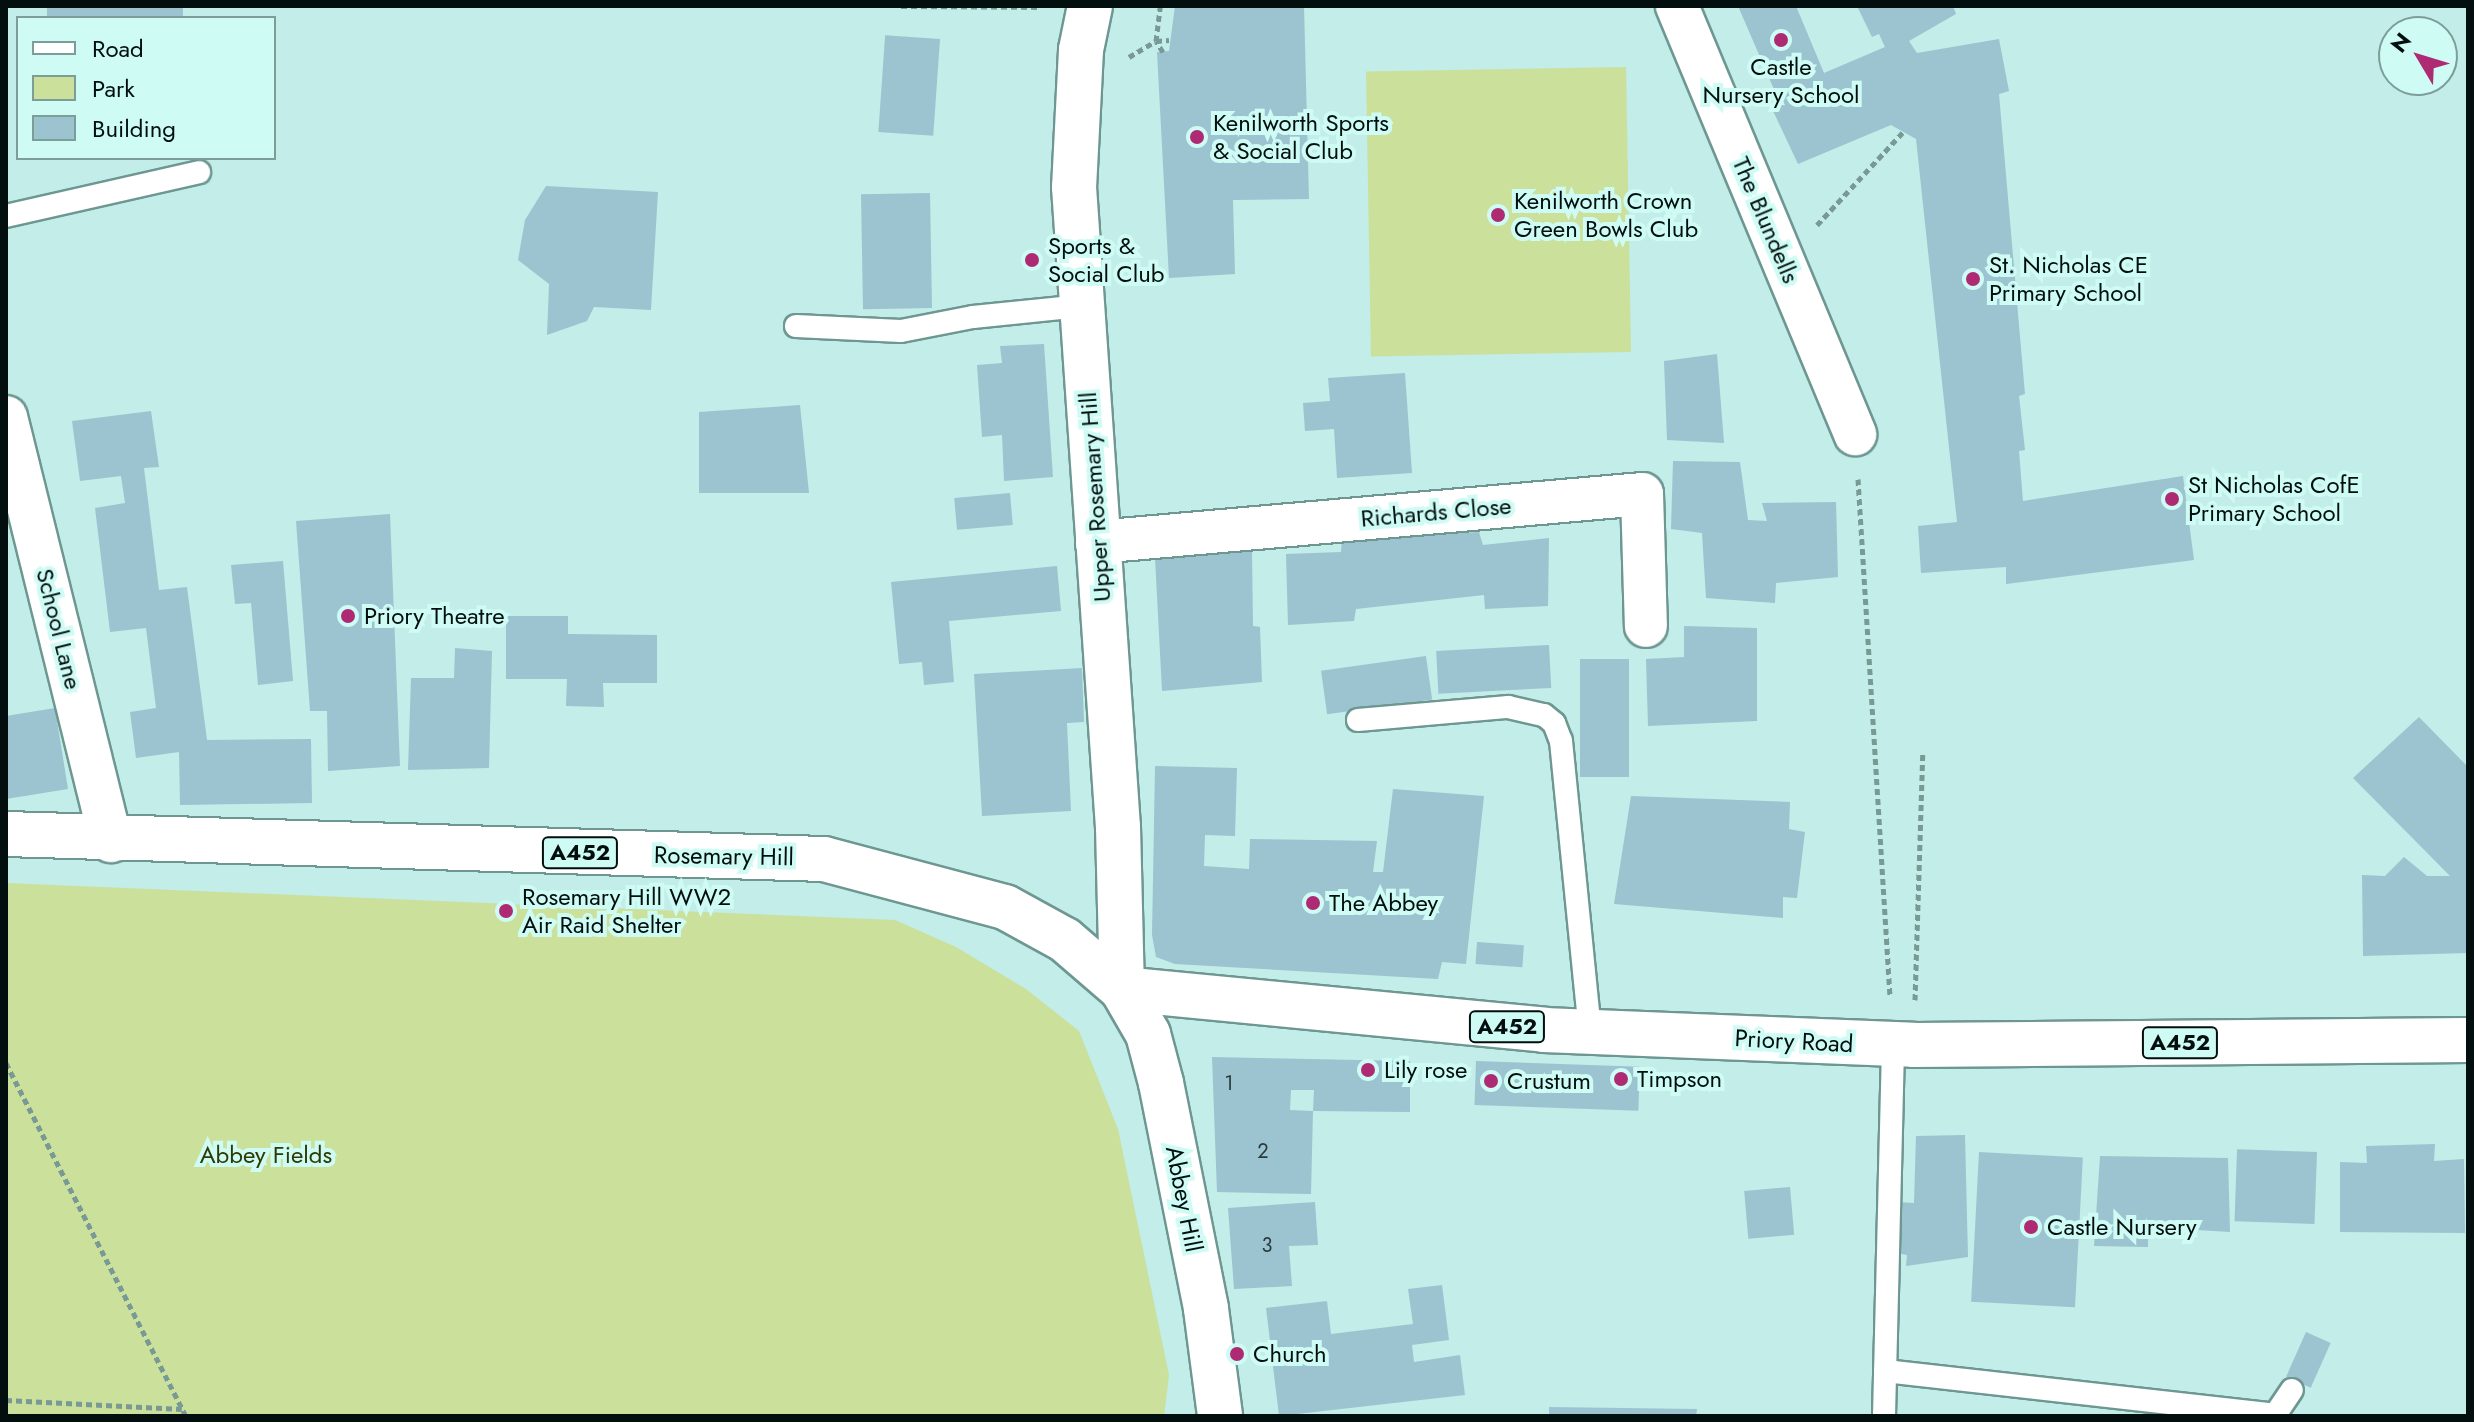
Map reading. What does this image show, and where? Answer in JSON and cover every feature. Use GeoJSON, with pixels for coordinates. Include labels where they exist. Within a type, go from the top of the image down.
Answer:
{"type":"FeatureCollection","features":[{"type":"Feature","properties":{"kind":"main road","name":"Upper Rosemary Hill"},"geometry":{"type":"LineString","coordinates":[[1090,7],[1081,50],[1074,187],[1118,827],[1122,989]]}},
{"type":"Feature","properties":{"kind":"main road","name":"Rosemary Hill"},"geometry":{"type":"LineString","coordinates":[[6,834],[111,841],[824,859],[1005,907],[1065,940],[1122,989]]}},
{"type":"Feature","properties":{"kind":"main road","name":"Priory Road"},"geometry":{"type":"LineString","coordinates":[[1122,989],[1590,1032],[1904,1045],[2468,1040]]}},
{"type":"Feature","properties":{"kind":"main road","name":"Abbey Hill"},"geometry":{"type":"LineString","coordinates":[[1122,989],[1148,1034],[1161,1083],[1206,1309],[1220,1416]]}},
{"type":"Feature","properties":{"kind":"street","name":"The Blundells"},"geometry":{"type":"LineString","coordinates":[[1677,6],[1855,434]]}},
{"type":"Feature","properties":{"kind":"street","name":"School Lane"},"geometry":{"type":"LineString","coordinates":[[6,417],[111,841]]}},
{"type":"Feature","properties":{"kind":"street","name":"Richards Close"},"geometry":{"type":"LineString","coordinates":[[1097,542],[1642,494],[1646,626]]}},
{"type":"Feature","properties":{"kind":"lane"},"geometry":{"type":"LineString","coordinates":[[6,216],[199,172]]}},
{"type":"Feature","properties":{"kind":"lane"},"geometry":{"type":"LineString","coordinates":[[796,326],[901,331],[973,317],[1082,306]]}},
{"type":"Feature","properties":{"kind":"lane"},"geometry":{"type":"LineString","coordinates":[[1358,720],[1508,707],[1544,715],[1554,723],[1561,741],[1590,1032]]}},
{"type":"Feature","properties":{"kind":"lane"},"geometry":{"type":"LineString","coordinates":[[1884,1416],[1904,1045]]}},
{"type":"Feature","properties":{"kind":"lane"},"geometry":{"type":"LineString","coordinates":[[1885,1371],[2275,1415],[2292,1390]]}},
{"type":"Feature","properties":{"kind":"path"},"geometry":{"type":"LineString","coordinates":[[901,6],[1090,7]]}},
{"type":"Feature","properties":{"kind":"path"},"geometry":{"type":"LineString","coordinates":[[1163,52],[1156,41],[1169,40]]}},
{"type":"Feature","properties":{"kind":"path"},"geometry":{"type":"LineString","coordinates":[[1784,264],[1903,132]]}},
{"type":"Feature","properties":{"kind":"path"},"geometry":{"type":"LineString","coordinates":[[1855,434],[1904,1045]]}},
{"type":"Feature","properties":{"kind":"path"},"geometry":{"type":"LineString","coordinates":[[1904,1045],[1923,751]]}},
{"type":"Feature","properties":{"kind":"path"},"geometry":{"type":"LineString","coordinates":[[6,1063],[186,1416]]}},
{"type":"Feature","properties":{"kind":"path"},"geometry":{"type":"LineString","coordinates":[[6,1400],[182,1409]]}},
{"type":"Feature","properties":{"kind":"green space","name":"Kenilworth Crown Green Bowls Club"},"geometry":{"type":"Polygon","coordinates":[[[1626,67],[1631,352],[1371,356],[1366,72],[1626,67]]]}},
{"type":"Feature","properties":{"kind":"green space","name":"Abbey Fields"},"geometry":{"type":"Polygon","coordinates":[[[6,883],[895,920],[956,947],[1026,989],[1079,1031],[1118,1129],[1169,1375],[1164,1416],[6,1416],[6,883]]]}},
{"type":"Feature","properties":{"kind":"building"},"geometry":{"type":"Polygon","coordinates":[[[47,6],[183,6],[183,16],[47,16],[47,6]]]}},
{"type":"Feature","properties":{"kind":"building"},"geometry":{"type":"Polygon","coordinates":[[[1175,6],[1304,6],[1309,199],[1233,200],[1235,274],[1169,278],[1157,52],[1169,51],[1175,6]]]}},
{"type":"Feature","properties":{"kind":"building","name":"St. Nicholas CE Primary School"},"geometry":{"type":"Polygon","coordinates":[[[1738,6],[1796,6],[1824,73],[1885,47],[1879,34],[1872,37],[1857,6],[1953,6],[1956,14],[1909,41],[1917,53],[1999,39],[2009,91],[1999,94],[2025,394],[2019,396],[2025,450],[2019,451],[2023,501],[2183,476],[2194,560],[2006,584],[2006,567],[1921,573],[1918,526],[1957,522],[1916,139],[1891,125],[1798,164],[1767,98],[1776,94],[1738,6]]]}},
{"type":"Feature","properties":{"kind":"building"},"geometry":{"type":"Polygon","coordinates":[[[885,35],[940,39],[933,136],[878,132],[885,35]]]}},
{"type":"Feature","properties":{"kind":"building"},"geometry":{"type":"Polygon","coordinates":[[[546,186],[658,192],[651,310],[594,307],[587,321],[547,335],[549,284],[518,260],[525,220],[546,186]]]}},
{"type":"Feature","properties":{"kind":"building"},"geometry":{"type":"Polygon","coordinates":[[[930,193],[932,308],[863,309],[861,194],[930,193]]]}},
{"type":"Feature","properties":{"kind":"building"},"geometry":{"type":"Polygon","coordinates":[[[1044,344],[1053,477],[1004,481],[1002,435],[982,437],[977,365],[1002,363],[1000,346],[1044,344]]]}},
{"type":"Feature","properties":{"kind":"building"},"geometry":{"type":"Polygon","coordinates":[[[1717,354],[1724,443],[1667,440],[1664,361],[1717,354]]]}},
{"type":"Feature","properties":{"kind":"building"},"geometry":{"type":"Polygon","coordinates":[[[1405,373],[1412,473],[1337,478],[1334,429],[1305,431],[1303,403],[1330,401],[1328,378],[1405,373]]]}},
{"type":"Feature","properties":{"kind":"building"},"geometry":{"type":"Polygon","coordinates":[[[800,405],[809,493],[699,493],[699,412],[800,405]]]}},
{"type":"Feature","properties":{"kind":"building"},"geometry":{"type":"Polygon","coordinates":[[[151,411],[159,467],[144,468],[159,590],[187,587],[207,740],[311,739],[312,803],[180,805],[179,752],[136,758],[130,712],[156,708],[146,628],[110,632],[95,508],[125,503],[121,476],[80,481],[72,421],[151,411]]]}},
{"type":"Feature","properties":{"kind":"building"},"geometry":{"type":"Polygon","coordinates":[[[1673,461],[1740,462],[1748,520],[1767,521],[1762,503],[1836,502],[1838,577],[1776,583],[1775,603],[1706,598],[1702,533],[1671,529],[1673,461]]]}},
{"type":"Feature","properties":{"kind":"building"},"geometry":{"type":"Polygon","coordinates":[[[1010,493],[1013,525],[957,530],[954,498],[1010,493]]]}},
{"type":"Feature","properties":{"kind":"building","name":"Priory Theatre"},"geometry":{"type":"Polygon","coordinates":[[[390,514],[400,766],[328,771],[327,711],[310,711],[296,521],[390,514]]]}},
{"type":"Feature","properties":{"kind":"building"},"geometry":{"type":"Polygon","coordinates":[[[1479,532],[1483,545],[1549,538],[1548,606],[1485,609],[1484,595],[1356,609],[1354,621],[1288,625],[1286,554],[1341,552],[1342,539],[1479,532]]]}},
{"type":"Feature","properties":{"kind":"building"},"geometry":{"type":"Polygon","coordinates":[[[1252,551],[1253,626],[1260,627],[1262,682],[1162,691],[1155,558],[1252,551]]]}},
{"type":"Feature","properties":{"kind":"building"},"geometry":{"type":"Polygon","coordinates":[[[283,561],[293,681],[258,685],[251,603],[235,604],[231,565],[283,561]]]}},
{"type":"Feature","properties":{"kind":"building"},"geometry":{"type":"Polygon","coordinates":[[[1057,566],[1061,611],[949,621],[954,682],[924,685],[922,662],[899,664],[891,582],[1057,566]]]}},
{"type":"Feature","properties":{"kind":"building"},"geometry":{"type":"Polygon","coordinates":[[[506,616],[568,616],[568,634],[657,635],[657,683],[603,683],[604,707],[566,706],[567,679],[506,679],[506,616]]]}},
{"type":"Feature","properties":{"kind":"building"},"geometry":{"type":"Polygon","coordinates":[[[1684,626],[1757,628],[1757,721],[1648,726],[1646,659],[1684,657],[1684,626]]]}},
{"type":"Feature","properties":{"kind":"building"},"geometry":{"type":"Polygon","coordinates":[[[1549,645],[1551,688],[1438,694],[1436,651],[1549,645]]]}},
{"type":"Feature","properties":{"kind":"building"},"geometry":{"type":"Polygon","coordinates":[[[455,648],[492,651],[489,768],[408,770],[411,678],[454,678],[455,648]]]}},
{"type":"Feature","properties":{"kind":"building"},"geometry":{"type":"Polygon","coordinates":[[[1426,656],[1432,700],[1327,714],[1321,671],[1426,656]]]}},
{"type":"Feature","properties":{"kind":"building"},"geometry":{"type":"Polygon","coordinates":[[[1580,659],[1629,659],[1629,777],[1580,777],[1580,659]]]}},
{"type":"Feature","properties":{"kind":"building"},"geometry":{"type":"Polygon","coordinates":[[[1082,668],[1084,722],[1067,723],[1071,811],[982,816],[974,674],[1082,668]]]}},
{"type":"Feature","properties":{"kind":"building"},"geometry":{"type":"Polygon","coordinates":[[[55,708],[68,789],[6,799],[6,716],[55,708]]]}},
{"type":"Feature","properties":{"kind":"building"},"geometry":{"type":"Polygon","coordinates":[[[2419,717],[2468,767],[2468,953],[2363,956],[2362,875],[2385,876],[2404,857],[2427,876],[2450,876],[2353,778],[2419,717]]]}},
{"type":"Feature","properties":{"kind":"building","name":"The Abbey"},"geometry":{"type":"Polygon","coordinates":[[[1155,766],[1237,768],[1235,836],[1205,835],[1204,866],[1249,869],[1250,839],[1377,841],[1373,872],[1383,872],[1393,789],[1484,796],[1466,964],[1442,962],[1438,979],[1175,964],[1156,957],[1152,935],[1155,766]]]}},
{"type":"Feature","properties":{"kind":"building"},"geometry":{"type":"Polygon","coordinates":[[[1631,796],[1790,802],[1789,829],[1805,832],[1797,898],[1783,897],[1783,918],[1614,904],[1631,796]]]}},
{"type":"Feature","properties":{"kind":"building"},"geometry":{"type":"Polygon","coordinates":[[[1477,942],[1524,945],[1522,967],[1475,964],[1477,942]]]}},
{"type":"Feature","properties":{"kind":"building"},"geometry":{"type":"Polygon","coordinates":[[[1212,1057],[1410,1061],[1410,1112],[1313,1111],[1311,1194],[1217,1192],[1212,1057]],[[1291,1090],[1290,1110],[1313,1111],[1314,1090],[1291,1090]]]}},
{"type":"Feature","properties":{"kind":"building"},"geometry":{"type":"Polygon","coordinates":[[[1476,1061],[1640,1067],[1638,1111],[1474,1105],[1476,1061]]]}},
{"type":"Feature","properties":{"kind":"building"},"geometry":{"type":"Polygon","coordinates":[[[1965,1135],[1968,1257],[1906,1266],[1907,1255],[1896,1253],[1897,1202],[1914,1203],[1916,1136],[1965,1135]]]}},
{"type":"Feature","properties":{"kind":"building"},"geometry":{"type":"Polygon","coordinates":[[[2435,1144],[2434,1161],[2464,1159],[2465,1233],[2340,1232],[2340,1162],[2367,1163],[2366,1146],[2435,1144]]]}},
{"type":"Feature","properties":{"kind":"building"},"geometry":{"type":"Polygon","coordinates":[[[2237,1149],[2317,1152],[2314,1224],[2235,1221],[2237,1149]]]}},
{"type":"Feature","properties":{"kind":"building","name":"Castle Nursery"},"geometry":{"type":"Polygon","coordinates":[[[1979,1152],[2083,1157],[2075,1307],[1971,1302],[1979,1152]]]}},
{"type":"Feature","properties":{"kind":"building"},"geometry":{"type":"Polygon","coordinates":[[[2100,1156],[2228,1158],[2230,1232],[2148,1227],[2148,1247],[2094,1246],[2100,1156]]]}},
{"type":"Feature","properties":{"kind":"building"},"geometry":{"type":"Polygon","coordinates":[[[1790,1187],[1794,1235],[1748,1239],[1744,1191],[1790,1187]]]}},
{"type":"Feature","properties":{"kind":"building"},"geometry":{"type":"Polygon","coordinates":[[[1315,1202],[1318,1245],[1289,1246],[1292,1286],[1234,1289],[1228,1208],[1315,1202]]]}},
{"type":"Feature","properties":{"kind":"building"},"geometry":{"type":"Polygon","coordinates":[[[1442,1285],[1449,1340],[1412,1345],[1414,1362],[1460,1355],[1465,1395],[1279,1416],[1266,1308],[1327,1301],[1331,1334],[1413,1324],[1408,1289],[1442,1285]]]}},
{"type":"Feature","properties":{"kind":"building"},"geometry":{"type":"Polygon","coordinates":[[[2306,1332],[2331,1343],[2311,1388],[2286,1377],[2306,1332]]]}},
{"type":"Feature","properties":{"kind":"building"},"geometry":{"type":"Polygon","coordinates":[[[1549,1407],[1697,1409],[1696,1416],[1549,1416],[1549,1407]]]}},
{"type":"Feature","properties":{"kind":"place","name":"Castle Nursery School"},"geometry":{"type":"Point","coordinates":[1781,40]}},
{"type":"Feature","properties":{"kind":"place","name":"Kenilworth Sports & Social Club"},"geometry":{"type":"Point","coordinates":[1197,137]}},
{"type":"Feature","properties":{"kind":"place","name":"Kenilworth Crown Green Bowls Club"},"geometry":{"type":"Point","coordinates":[1498,215]}},
{"type":"Feature","properties":{"kind":"place","name":"Sports & Social Club"},"geometry":{"type":"Point","coordinates":[1032,260]}},
{"type":"Feature","properties":{"kind":"place","name":"St. Nicholas CE Primary School"},"geometry":{"type":"Point","coordinates":[1973,279]}},
{"type":"Feature","properties":{"kind":"place","name":"St Nicholas CofE Primary School"},"geometry":{"type":"Point","coordinates":[2172,499]}},
{"type":"Feature","properties":{"kind":"place","name":"Priory Theatre"},"geometry":{"type":"Point","coordinates":[348,616]}},
{"type":"Feature","properties":{"kind":"place","name":"The Abbey"},"geometry":{"type":"Point","coordinates":[1313,903]}},
{"type":"Feature","properties":{"kind":"place","name":"Rosemary Hill WW2 Air Raid Shelter"},"geometry":{"type":"Point","coordinates":[506,911]}},
{"type":"Feature","properties":{"kind":"place","name":"Lily rose"},"geometry":{"type":"Point","coordinates":[1368,1070]}},
{"type":"Feature","properties":{"kind":"place","name":"Timpson"},"geometry":{"type":"Point","coordinates":[1621,1079]}},
{"type":"Feature","properties":{"kind":"place","name":"Crustum"},"geometry":{"type":"Point","coordinates":[1491,1081]}},
{"type":"Feature","properties":{"kind":"place","name":"Castle Nursery"},"geometry":{"type":"Point","coordinates":[2031,1227]}},
{"type":"Feature","properties":{"kind":"place","name":"Church"},"geometry":{"type":"Point","coordinates":[1237,1354]}}]}
